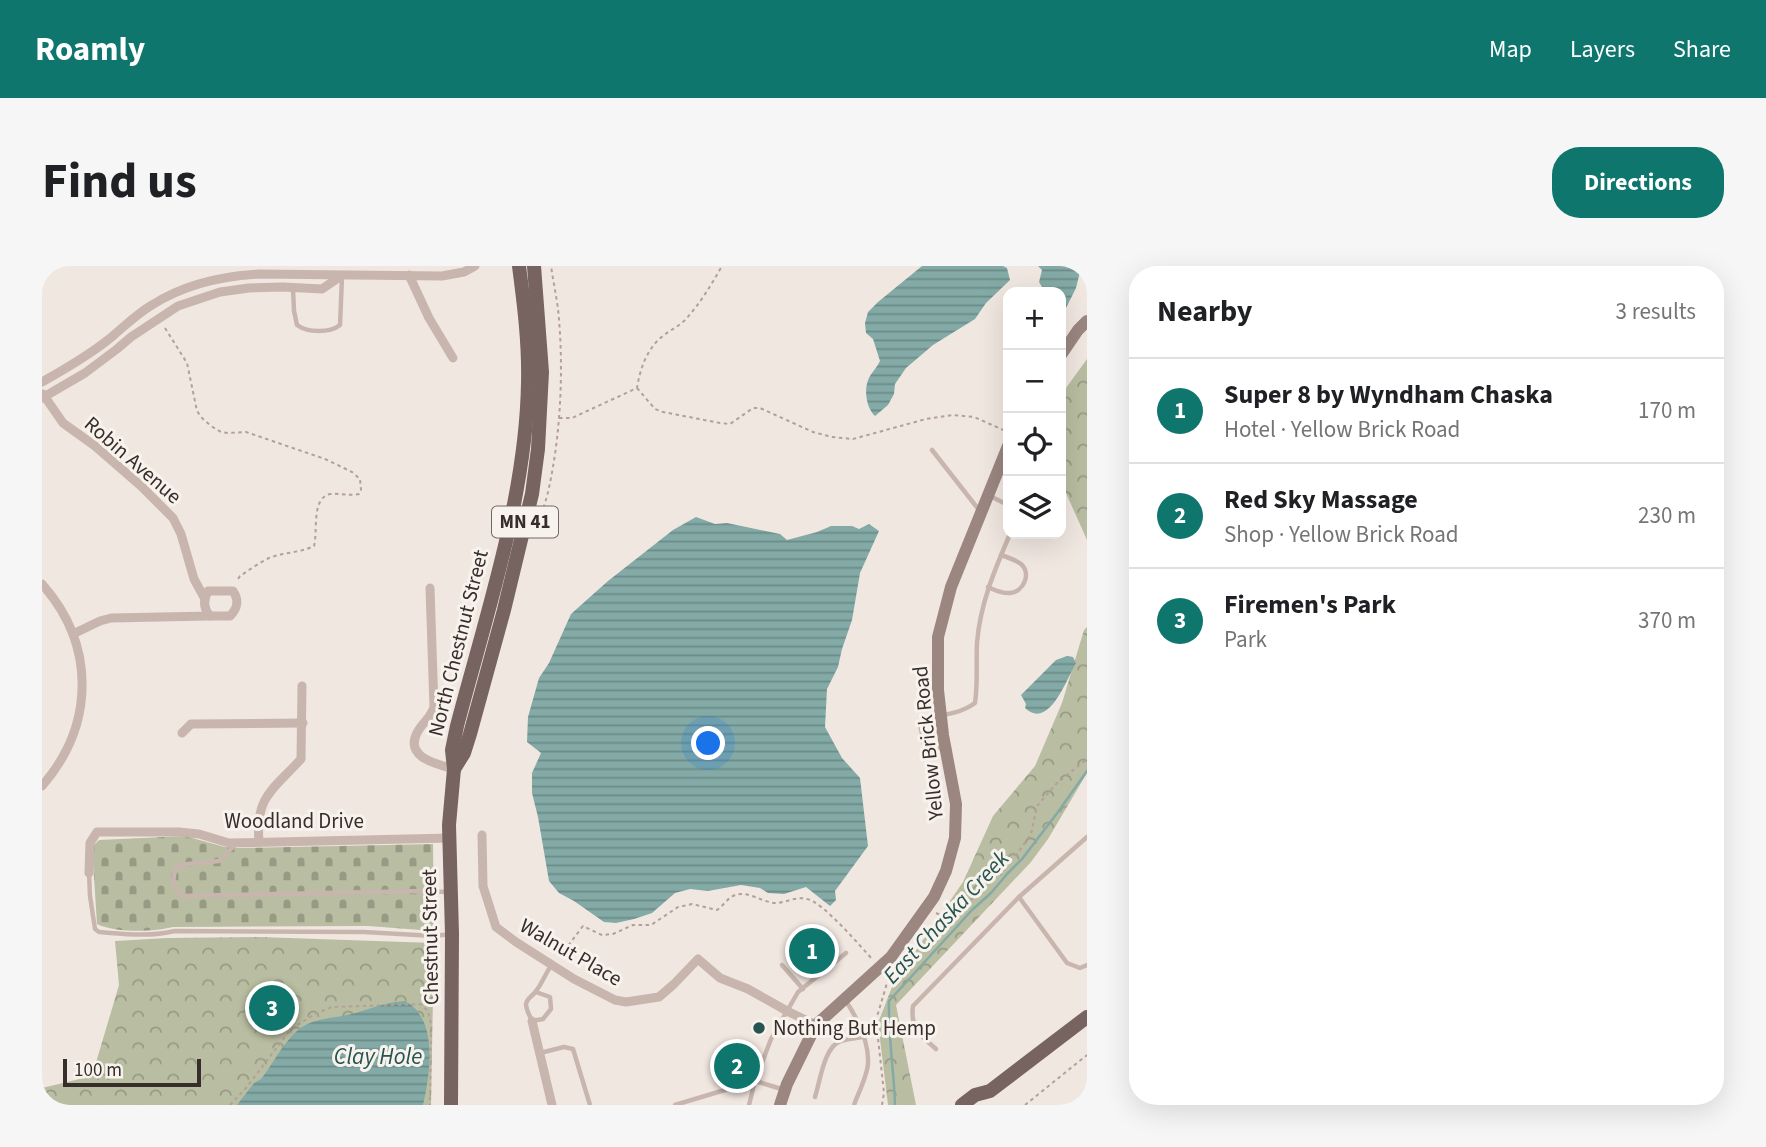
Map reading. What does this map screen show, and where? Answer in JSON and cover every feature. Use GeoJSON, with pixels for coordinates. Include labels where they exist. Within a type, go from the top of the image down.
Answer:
{"type":"FeatureCollection","features":[{"type":"Feature","properties":{"kind":"main road","name":"North Chestnut Street"},"geometry":{"type":"LineString","coordinates":[[454,769],[452,750],[457,726],[499,566],[520,472],[528,382],[519,266]]}},
{"type":"Feature","properties":{"kind":"main road","name":"North Chestnut Street"},"geometry":{"type":"LineString","coordinates":[[454,769],[464,753],[470,734],[532,494],[538,449],[542,372],[534,266]]}},
{"type":"Feature","properties":{"kind":"main road","name":"Chestnut Street"},"geometry":{"type":"LineString","coordinates":[[451,1105],[450,803],[454,769]]}},
{"type":"Feature","properties":{"kind":"main road"},"geometry":{"type":"LineString","coordinates":[[962,1105],[975,1095],[990,1091],[1087,1017]]}},
{"type":"Feature","properties":{"kind":"main road"},"geometry":{"type":"LineString","coordinates":[[983,1105],[990,1091]]}},
{"type":"Feature","properties":{"kind":"street"},"geometry":{"type":"LineString","coordinates":[[42,382],[97,348],[152,304],[210,281],[243,275],[342,271],[442,276],[464,272],[475,266]]}},
{"type":"Feature","properties":{"kind":"street"},"geometry":{"type":"LineString","coordinates":[[43,396],[85,373],[131,337],[178,306],[211,295],[248,288],[322,289],[342,271]]}},
{"type":"Feature","properties":{"kind":"street"},"geometry":{"type":"LineString","coordinates":[[409,275],[429,318],[453,358]]}},
{"type":"Feature","properties":{"kind":"street"},"geometry":{"type":"LineString","coordinates":[[1064,350],[1087,321]]}},
{"type":"Feature","properties":{"kind":"street","name":"Robin Avenue"},"geometry":{"type":"LineString","coordinates":[[43,396],[63,423],[95,446],[173,518],[181,534],[194,579],[205,599]]}},
{"type":"Feature","properties":{"kind":"street","name":"Yellow Brick Road"},"geometry":{"type":"LineString","coordinates":[[780,1105],[816,1024],[886,968],[934,897],[946,871],[957,820],[938,690],[938,637],[951,587],[1003,459]]}},
{"type":"Feature","properties":{"kind":"street"},"geometry":{"type":"LineString","coordinates":[[42,584],[55,600],[74,634],[82,684],[76,726],[66,753],[42,786]]}},
{"type":"Feature","properties":{"kind":"street"},"geometry":{"type":"LineString","coordinates":[[430,588],[434,707],[432,716],[417,732],[415,745],[418,754],[423,758],[454,769]]}},
{"type":"Feature","properties":{"kind":"street"},"geometry":{"type":"LineString","coordinates":[[74,634],[111,618],[230,616],[237,607],[233,591],[208,591],[205,607],[210,615]]}},
{"type":"Feature","properties":{"kind":"street"},"geometry":{"type":"LineString","coordinates":[[259,841],[257,822],[263,802],[301,759],[302,686]]}},
{"type":"Feature","properties":{"kind":"street"},"geometry":{"type":"LineString","coordinates":[[182,733],[191,724],[303,723]]}},
{"type":"Feature","properties":{"kind":"street","name":"Woodland Drive"},"geometry":{"type":"LineString","coordinates":[[89,873],[90,843],[97,832],[179,832],[199,834],[229,843],[450,838]]}},
{"type":"Feature","properties":{"kind":"street","name":"Walnut Place"},"geometry":{"type":"LineString","coordinates":[[482,835],[483,887],[496,927],[552,966],[615,1000],[626,1002],[659,997],[698,959],[720,978],[748,989],[816,1024]]}},
{"type":"Feature","properties":{"kind":"street"},"geometry":{"type":"LineString","coordinates":[[532,1020],[552,1105]]}},
{"type":"Feature","properties":{"kind":"lane"},"geometry":{"type":"LineString","coordinates":[[293,288],[297,325],[303,330],[334,330],[340,325],[342,271]]}},
{"type":"Feature","properties":{"kind":"lane"},"geometry":{"type":"LineString","coordinates":[[932,450],[981,513]]}},
{"type":"Feature","properties":{"kind":"lane"},"geometry":{"type":"LineString","coordinates":[[989,496],[1003,503]]}},
{"type":"Feature","properties":{"kind":"lane"},"geometry":{"type":"LineString","coordinates":[[945,746],[925,749],[920,724],[925,718],[968,708],[975,703],[978,684],[977,643],[988,587],[1008,539]]}},
{"type":"Feature","properties":{"kind":"lane"},"geometry":{"type":"LineString","coordinates":[[988,587],[1007,594],[1017,592],[1024,584],[1024,566],[1001,555]]}},
{"type":"Feature","properties":{"kind":"lane"},"geometry":{"type":"LineString","coordinates":[[936,1049],[917,1032],[911,1017],[913,1006],[1019,897],[1087,837]]}},
{"type":"Feature","properties":{"kind":"lane"},"geometry":{"type":"LineString","coordinates":[[238,842],[219,861],[178,865],[173,880],[176,891],[182,896],[451,892]]}},
{"type":"Feature","properties":{"kind":"lane"},"geometry":{"type":"LineString","coordinates":[[89,873],[93,920],[95,929],[99,932],[137,935],[175,931],[434,936],[452,934]]}},
{"type":"Feature","properties":{"kind":"lane"},"geometry":{"type":"LineString","coordinates":[[1019,897],[1067,963],[1080,968],[1087,965]]}},
{"type":"Feature","properties":{"kind":"lane"},"geometry":{"type":"LineString","coordinates":[[749,1105],[771,1039],[798,992],[846,953]]}},
{"type":"Feature","properties":{"kind":"lane"},"geometry":{"type":"LineString","coordinates":[[782,965],[803,989]]}},
{"type":"Feature","properties":{"kind":"lane"},"geometry":{"type":"LineString","coordinates":[[536,992],[550,997],[551,1009],[543,1019],[532,1020],[526,1004],[552,966]]}},
{"type":"Feature","properties":{"kind":"lane"},"geometry":{"type":"LineString","coordinates":[[844,999],[857,1019],[869,1064],[854,1105]]}},
{"type":"Feature","properties":{"kind":"lane"},"geometry":{"type":"LineString","coordinates":[[815,1097],[827,1055],[833,1045],[839,1041],[863,1037]]}},
{"type":"Feature","properties":{"kind":"lane"},"geometry":{"type":"LineString","coordinates":[[539,1054],[564,1047],[573,1049],[590,1105]]}},
{"type":"Feature","properties":{"kind":"lane"},"geometry":{"type":"LineString","coordinates":[[675,1105],[690,1103],[755,1081],[785,1090]]}},
{"type":"Feature","properties":{"kind":"path"},"geometry":{"type":"LineString","coordinates":[[638,388],[643,365],[655,343],[694,310],[722,266]]}},
{"type":"Feature","properties":{"kind":"path"},"geometry":{"type":"LineString","coordinates":[[162,324],[187,363],[197,411],[211,426],[222,432],[246,432],[325,459],[352,472],[360,479],[359,494],[331,494],[320,501],[314,546],[270,558],[238,579]]}},
{"type":"Feature","properties":{"kind":"path"},"geometry":{"type":"LineString","coordinates":[[558,418],[572,418],[638,388]]}},
{"type":"Feature","properties":{"kind":"path"},"geometry":{"type":"LineString","coordinates":[[638,388],[655,409],[663,412],[730,424],[753,408],[760,408],[813,432],[832,437],[853,439],[926,419],[953,415],[974,417],[1003,430]]}},
{"type":"Feature","properties":{"kind":"path"},"geometry":{"type":"LineString","coordinates":[[936,913],[947,918],[956,913],[974,897],[996,869],[1017,855],[1031,834],[1037,806],[1057,783],[1087,759]]}},
{"type":"Feature","properties":{"kind":"path"},"geometry":{"type":"LineString","coordinates":[[564,951],[583,926],[602,935],[613,934],[633,925],[651,925],[678,907],[692,905],[717,910],[733,896],[744,894],[765,902],[777,903],[795,898],[808,899],[821,906],[886,968],[889,976],[876,1020],[884,1093],[882,1105]]}},
{"type":"Feature","properties":{"kind":"path"},"geometry":{"type":"LineString","coordinates":[[230,1105],[291,1029],[315,1014],[332,1007],[420,1004],[428,1011],[431,1024],[430,1105]]}},
{"type":"Feature","properties":{"kind":"path"},"geometry":{"type":"LineString","coordinates":[[1025,1105],[1087,1055]]}},
{"type":"Feature","properties":{"kind":"green space"},"geometry":{"type":"Polygon","coordinates":[[[1087,359],[1087,540],[1066,493],[1066,388],[1087,359]]]}},
{"type":"Feature","properties":{"kind":"green space"},"geometry":{"type":"Polygon","coordinates":[[[1087,627],[1087,773],[1048,839],[1031,862],[896,1005],[916,1105],[888,1105],[878,1023],[894,982],[963,882],[993,816],[1035,766],[1062,703],[1087,627]]]}},
{"type":"Feature","properties":{"kind":"green space"},"geometry":{"type":"Polygon","coordinates":[[[185,836],[238,848],[433,844],[434,931],[368,926],[173,927],[135,931],[97,924],[92,847],[99,840],[185,836]]]}},
{"type":"Feature","properties":{"kind":"green space"},"geometry":{"type":"Polygon","coordinates":[[[260,937],[434,943],[431,1105],[42,1105],[42,1088],[92,1076],[119,985],[115,941],[260,937]]]}},
{"type":"Feature","properties":{"kind":"water"},"geometry":{"type":"Polygon","coordinates":[[[922,266],[1003,266],[1007,268],[1010,280],[986,303],[975,319],[933,345],[906,368],[895,384],[894,394],[888,405],[875,416],[866,392],[870,376],[880,361],[873,339],[866,333],[868,312],[922,266]]]}},
{"type":"Feature","properties":{"kind":"water"},"geometry":{"type":"Polygon","coordinates":[[[1038,266],[1081,268],[1076,288],[1066,308],[1066,287],[1042,287],[1039,282],[1042,270],[1038,266]]]}},
{"type":"Feature","properties":{"kind":"water"},"geometry":{"type":"Polygon","coordinates":[[[696,517],[715,524],[727,523],[780,534],[787,540],[831,526],[852,526],[859,529],[869,524],[879,531],[860,573],[852,620],[838,667],[827,689],[825,727],[842,758],[860,778],[868,846],[835,891],[836,900],[830,906],[806,887],[784,894],[768,893],[760,888],[741,885],[708,891],[690,889],[675,893],[652,913],[616,923],[604,922],[559,893],[549,881],[532,793],[532,773],[541,753],[527,742],[528,717],[539,678],[549,663],[571,614],[673,530],[696,517]]]}},
{"type":"Feature","properties":{"kind":"water"},"geometry":{"type":"Polygon","coordinates":[[[1073,657],[1076,663],[1056,700],[1042,713],[1034,713],[1025,708],[1026,704],[1021,695],[1056,660],[1073,657]]]}},
{"type":"Feature","properties":{"kind":"water","name":"Clay Hole"},"geometry":{"type":"Polygon","coordinates":[[[405,1001],[416,1009],[427,1034],[429,1063],[423,1105],[237,1105],[303,1026],[405,1001]]]}},
{"type":"Feature","properties":{"kind":"waterway","name":"East Chaska Creek"},"geometry":{"type":"LineString","coordinates":[[895,1105],[889,1001],[1022,859],[1087,771]]}},
{"type":"Feature","properties":{"kind":"place","name":"Super 8 by Wyndham Chaska"},"geometry":{"type":"Point","coordinates":[812,951]}},
{"type":"Feature","properties":{"kind":"place","name":"Firemen's Park"},"geometry":{"type":"Point","coordinates":[272,1008]}},
{"type":"Feature","properties":{"kind":"place","name":"Nothing But Hemp"},"geometry":{"type":"Point","coordinates":[759,1028]}},
{"type":"Feature","properties":{"kind":"place","name":"Red Sky Massage"},"geometry":{"type":"Point","coordinates":[737,1066]}}]}
